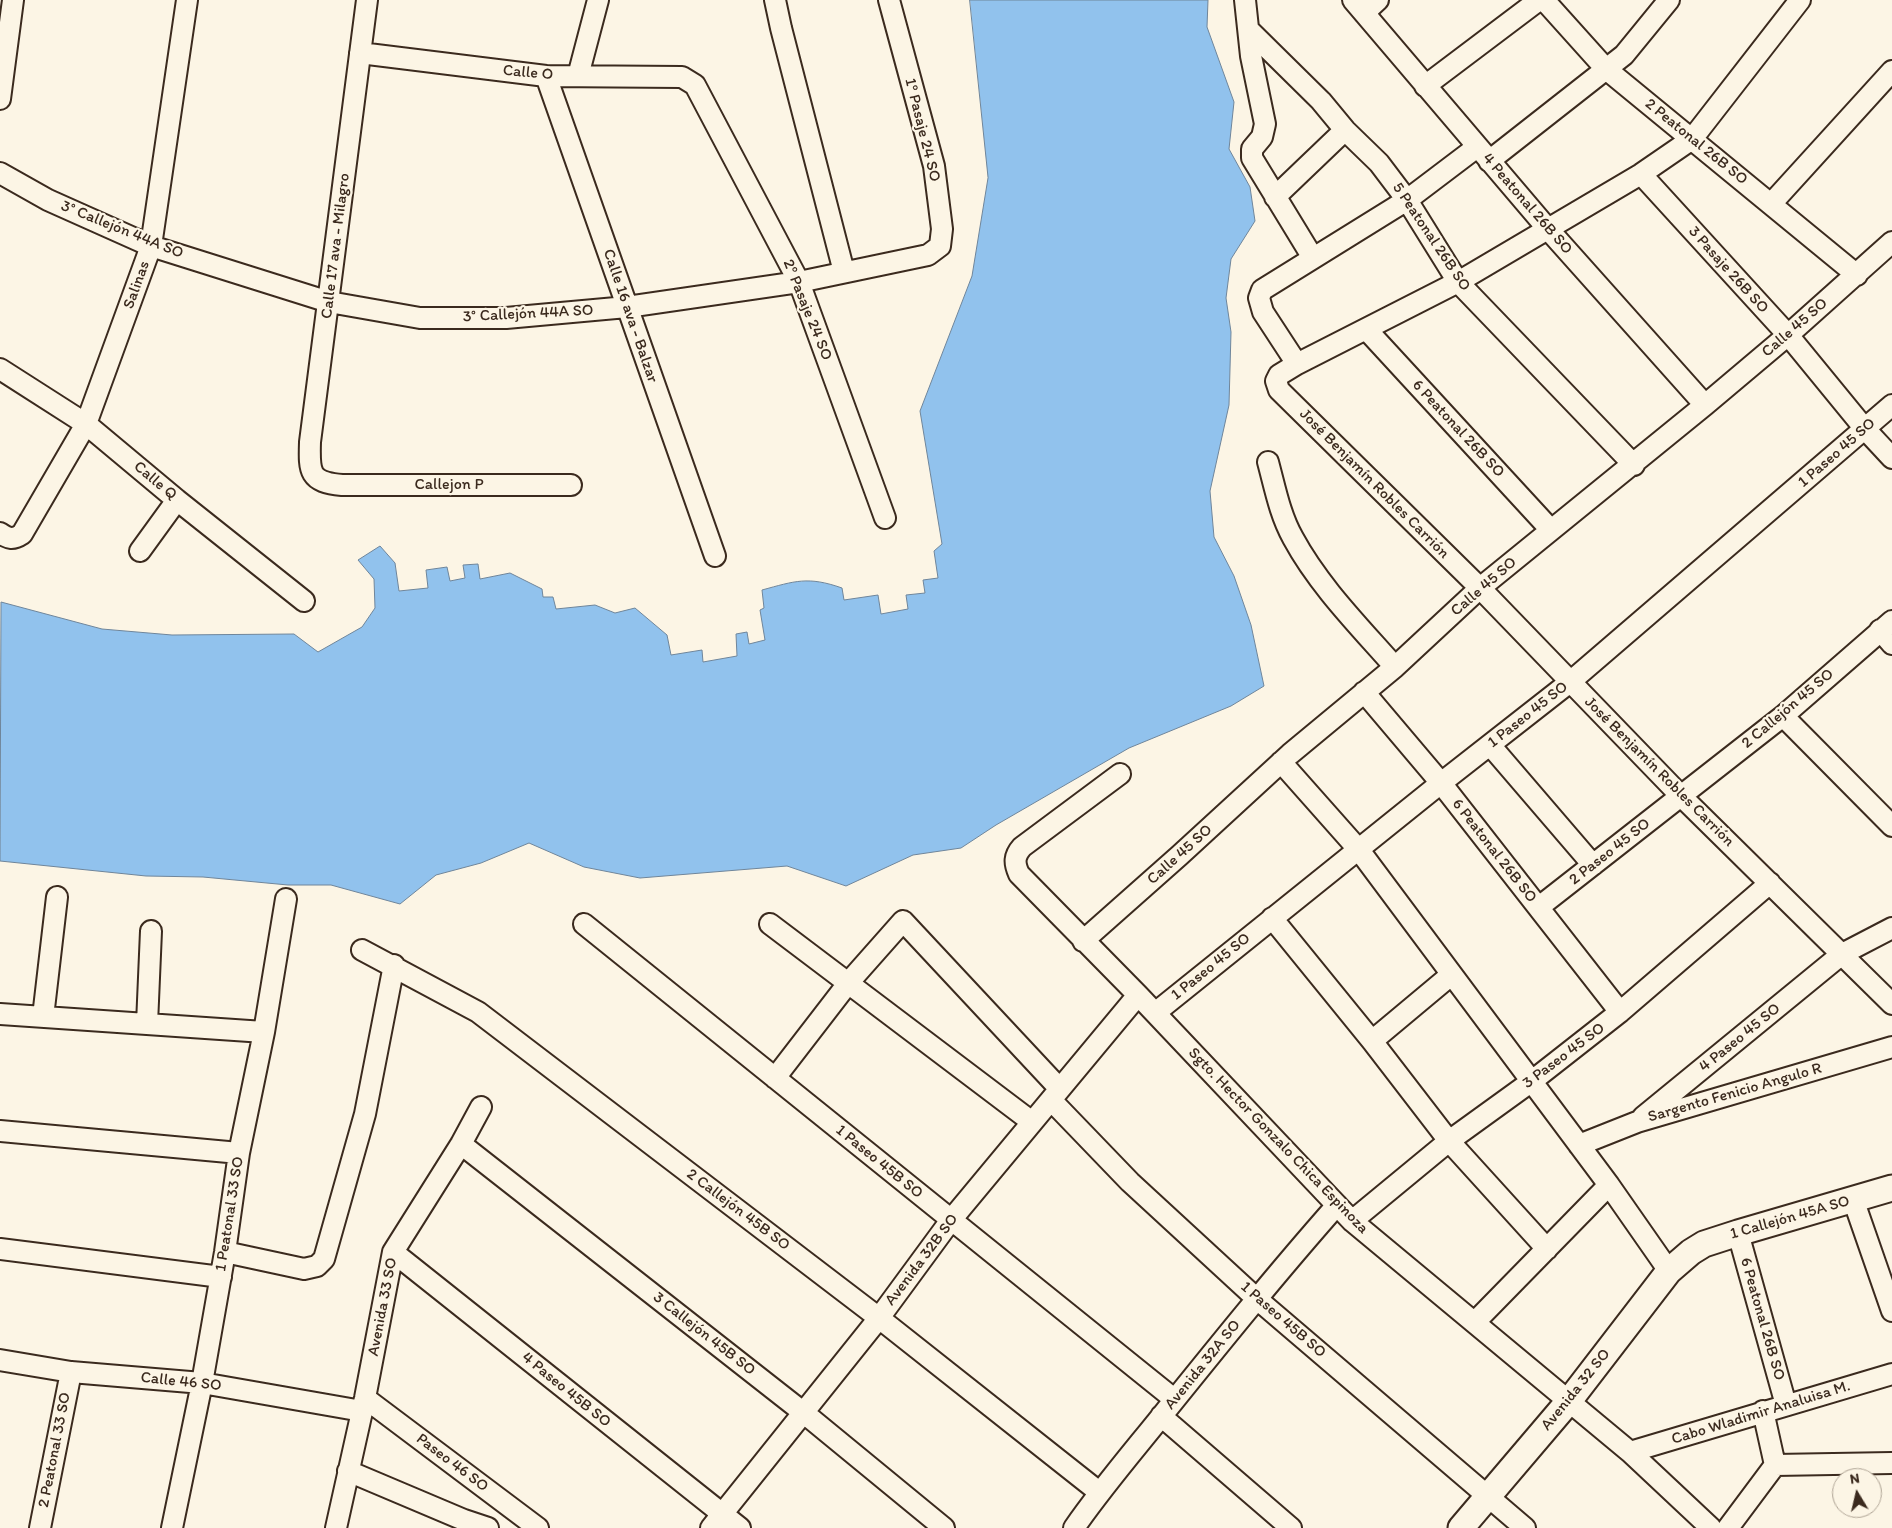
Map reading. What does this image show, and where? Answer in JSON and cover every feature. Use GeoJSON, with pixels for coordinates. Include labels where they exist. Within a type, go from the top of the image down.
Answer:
{"type":"FeatureCollection","features":[{"type":"Feature","properties":{"kind":"street"},"geometry":{"type":"LineString","coordinates":[[0,99],[13,0]]}},
{"type":"Feature","properties":{"kind":"street","name":"Salinas"},"geometry":{"type":"LineString","coordinates":[[4,536],[16,538],[22,534],[86,424],[151,246],[187,0]]}},
{"type":"Feature","properties":{"kind":"street","name":"Calle 17 ava - Milagro"},"geometry":{"type":"LineString","coordinates":[[327,484],[318,481],[313,472],[310,454],[367,0]]}},
{"type":"Feature","properties":{"kind":"street"},"geometry":{"type":"LineString","coordinates":[[578,76],[598,0]]}},
{"type":"Feature","properties":{"kind":"street"},"geometry":{"type":"LineString","coordinates":[[775,0],[844,272]]}},
{"type":"Feature","properties":{"kind":"street","name":"1º Pasaje 24 SO"},"geometry":{"type":"LineString","coordinates":[[889,0],[934,166],[941,238],[940,246],[928,255]]}},
{"type":"Feature","properties":{"kind":"street"},"geometry":{"type":"LineString","coordinates":[[1245,0],[1251,56],[1265,124],[1262,137],[1252,149],[1252,158],[1312,258]]}},
{"type":"Feature","properties":{"kind":"street"},"geometry":{"type":"LineString","coordinates":[[1425,86],[1539,0]]}},
{"type":"Feature","properties":{"kind":"street","name":"2 Peatonal 26B SO"},"geometry":{"type":"LineString","coordinates":[[1544,0],[1606,68],[1857,275]]}},
{"type":"Feature","properties":{"kind":"street"},"geometry":{"type":"LineString","coordinates":[[1669,0],[1624,54],[1606,68],[1483,154],[1262,290],[1259,298],[1262,312],[1297,364],[1458,282],[1641,174],[1692,139],[1800,0]]}},
{"type":"Feature","properties":{"kind":"street","name":"4 Peatonal 26B SO"},"geometry":{"type":"LineString","coordinates":[[1365,4],[1425,86],[1547,228],[1705,405]]}},
{"type":"Feature","properties":{"kind":"street","name":"5 Peatonal 26B SO"},"geometry":{"type":"LineString","coordinates":[[1249,30],[1321,101],[1345,130],[1379,163],[1407,200],[1458,282],[1634,465]]}},
{"type":"Feature","properties":{"kind":"street","name":"Calle O"},"geometry":{"type":"LineString","coordinates":[[360,53],[546,76],[682,77],[695,85]]}},
{"type":"Feature","properties":{"kind":"street"},"geometry":{"type":"LineString","coordinates":[[1771,204],[1892,71]]}},
{"type":"Feature","properties":{"kind":"street","name":"Calle 16 ava - Balzar"},"geometry":{"type":"LineString","coordinates":[[546,76],[715,556]]}},
{"type":"Feature","properties":{"kind":"street","name":"2º Pasaje 24 SO"},"geometry":{"type":"LineString","coordinates":[[695,85],[799,282],[884,518]]}},
{"type":"Feature","properties":{"kind":"street"},"geometry":{"type":"LineString","coordinates":[[1275,196],[1345,130]]}},
{"type":"Feature","properties":{"kind":"street","name":"3° Callejón 44A SO"},"geometry":{"type":"LineString","coordinates":[[0,173],[48,200],[151,246],[329,302],[420,318],[506,318],[627,307],[799,282],[928,255]]}},
{"type":"Feature","properties":{"kind":"street","name":"3 Pasaje 26B SO"},"geometry":{"type":"LineString","coordinates":[[1641,174],[1788,335],[1865,429],[1892,458]]}},
{"type":"Feature","properties":{"kind":"street","name":"Calle 45 SO"},"geometry":{"type":"LineString","coordinates":[[1083,941],[1281,762],[1395,667],[1480,588],[1634,465],[1788,335],[1892,242]]}},
{"type":"Feature","properties":{"kind":"street","name":"6 Peatonal 26B SO"},"geometry":{"type":"LineString","coordinates":[[1366,328],[1551,530]]}},
{"type":"Feature","properties":{"kind":"street","name":"José Benjamín Robles Carrión"},"geometry":{"type":"LineString","coordinates":[[1297,364],[1277,378],[1278,390],[1480,588],[1681,796],[1892,1004]]}},
{"type":"Feature","properties":{"kind":"street","name":"Calle Q"},"geometry":{"type":"LineString","coordinates":[[0,370],[86,424],[177,500],[304,601]]}},
{"type":"Feature","properties":{"kind":"street","name":"1 Paseo 45 SO"},"geometry":{"type":"LineString","coordinates":[[1155,1013],[1570,682],[1892,405]]}},
{"type":"Feature","properties":{"kind":"street"},"geometry":{"type":"LineString","coordinates":[[1268,462],[1283,516],[1305,558],[1325,587],[1395,667]]}},
{"type":"Feature","properties":{"kind":"street","name":"Callejon P"},"geometry":{"type":"LineString","coordinates":[[327,484],[570,485]]}},
{"type":"Feature","properties":{"kind":"street"},"geometry":{"type":"LineString","coordinates":[[140,551],[177,500]]}},
{"type":"Feature","properties":{"kind":"street","name":"2 Callejón 45 SO"},"geometry":{"type":"LineString","coordinates":[[1681,796],[1888,632]]}},
{"type":"Feature","properties":{"kind":"street","name":"6 Peatonal 26B SO"},"geometry":{"type":"LineString","coordinates":[[1364,692],[1441,783],[1620,1012]]}},
{"type":"Feature","properties":{"kind":"street"},"geometry":{"type":"LineString","coordinates":[[1783,716],[1892,826]]}},
{"type":"Feature","properties":{"kind":"street"},"geometry":{"type":"LineString","coordinates":[[1490,745],[1594,865]]}},
{"type":"Feature","properties":{"kind":"street"},"geometry":{"type":"LineString","coordinates":[[1281,762],[1359,850],[1609,1185],[1669,1271]]}},
{"type":"Feature","properties":{"kind":"street","name":"Sgto. Hector Gonzalo Chica Espinoza"},"geometry":{"type":"LineString","coordinates":[[1120,774],[1018,852],[1015,863],[1018,874],[1155,1013],[1352,1221],[1476,1322],[1630,1452],[1711,1528]]}},
{"type":"Feature","properties":{"kind":"street","name":"2 Paseo 45 SO"},"geometry":{"type":"LineString","coordinates":[[1539,907],[1681,796]]}},
{"type":"Feature","properties":{"kind":"street","name":"3 Paseo 45 SO"},"geometry":{"type":"LineString","coordinates":[[1352,1221],[1449,1141],[1532,1081],[1620,1012],[1770,883]]}},
{"type":"Feature","properties":{"kind":"street"},"geometry":{"type":"LineString","coordinates":[[43,1017],[57,897]]}},
{"type":"Feature","properties":{"kind":"street","name":"1 Peatonal 33 SO"},"geometry":{"type":"LineString","coordinates":[[172,1528],[202,1382],[240,1153],[264,1032],[286,899]]}},
{"type":"Feature","properties":{"kind":"street"},"geometry":{"type":"LineString","coordinates":[[1272,918],[1372,1041],[1449,1141],[1547,1249]]}},
{"type":"Feature","properties":{"kind":"street","name":"1 Paseo 45B SO"},"geometry":{"type":"LineString","coordinates":[[849,982],[902,921],[1130,1182],[1257,1299],[1525,1528]]}},
{"type":"Feature","properties":{"kind":"street","name":"1 Paseo 45B SO"},"geometry":{"type":"LineString","coordinates":[[584,924],[1174,1399]]}},
{"type":"Feature","properties":{"kind":"street"},"geometry":{"type":"LineString","coordinates":[[770,924],[1032,1122]]}},
{"type":"Feature","properties":{"kind":"street","name":"4 Paseo 45 SO"},"geometry":{"type":"LineString","coordinates":[[1637,1122],[1842,954],[1892,928]]}},
{"type":"Feature","properties":{"kind":"street"},"geometry":{"type":"LineString","coordinates":[[147,1024],[151,931]]}},
{"type":"Feature","properties":{"kind":"street","name":"2 Callejón 45B SO"},"geometry":{"type":"LineString","coordinates":[[362,950],[478,1012],[879,1318],[1098,1492]]}},
{"type":"Feature","properties":{"kind":"street"},"geometry":{"type":"LineString","coordinates":[[225,1252],[304,1269],[317,1266],[324,1259],[365,1114],[394,966]]}},
{"type":"Feature","properties":{"kind":"street"},"geometry":{"type":"LineString","coordinates":[[1372,1041],[1451,975]]}},
{"type":"Feature","properties":{"kind":"street"},"geometry":{"type":"LineString","coordinates":[[775,1078],[849,982]]}},
{"type":"Feature","properties":{"kind":"street","name":"Avenida 32B SO"},"geometry":{"type":"LineString","coordinates":[[716,1521],[879,1318],[951,1220],[1138,996]]}},
{"type":"Feature","properties":{"kind":"street"},"geometry":{"type":"LineString","coordinates":[[0,1014],[264,1032]]}},
{"type":"Feature","properties":{"kind":"street","name":"Sargento Fenicio Angulo R"},"geometry":{"type":"LineString","coordinates":[[1579,1145],[1637,1122],[1892,1047]]}},
{"type":"Feature","properties":{"kind":"street","name":"Avenida 33 SO"},"geometry":{"type":"LineString","coordinates":[[336,1528],[363,1405],[393,1252],[481,1107]]}},
{"type":"Feature","properties":{"kind":"street"},"geometry":{"type":"LineString","coordinates":[[0,1131],[240,1153]]}},
{"type":"Feature","properties":{"kind":"street","name":"3 Callejón 45B SO"},"geometry":{"type":"LineString","coordinates":[[460,1144],[804,1413],[944,1528]]}},
{"type":"Feature","properties":{"kind":"street"},"geometry":{"type":"LineString","coordinates":[[1476,1322],[1609,1185]]}},
{"type":"Feature","properties":{"kind":"street","name":"1 Callejón 45A SO"},"geometry":{"type":"LineString","coordinates":[[1691,1252],[1704,1244],[1738,1233],[1892,1188]]}},
{"type":"Feature","properties":{"kind":"street"},"geometry":{"type":"LineString","coordinates":[[1853,1200],[1892,1311]]}},
{"type":"Feature","properties":{"kind":"street","name":"Avenida 32A SO"},"geometry":{"type":"LineString","coordinates":[[1074,1528],[1098,1492],[1337,1205]]}},
{"type":"Feature","properties":{"kind":"street","name":"6 Peatonal 26B SO"},"geometry":{"type":"LineString","coordinates":[[1738,1233],[1786,1405]]}},
{"type":"Feature","properties":{"kind":"street"},"geometry":{"type":"LineString","coordinates":[[0,1249],[220,1278]]}},
{"type":"Feature","properties":{"kind":"street","name":"4 Paseo 45B SO"},"geometry":{"type":"LineString","coordinates":[[393,1252],[716,1521],[740,1528]]}},
{"type":"Feature","properties":{"kind":"street","name":"Avenida 32 SO"},"geometry":{"type":"LineString","coordinates":[[1461,1528],[1569,1401],[1669,1271],[1691,1252]]}},
{"type":"Feature","properties":{"kind":"street","name":"Calle 46 SO"},"geometry":{"type":"LineString","coordinates":[[0,1360],[71,1372],[202,1382],[363,1405]]}},
{"type":"Feature","properties":{"kind":"street","name":"2 Peatonal 33 SO"},"geometry":{"type":"LineString","coordinates":[[40,1528],[71,1372]]}},
{"type":"Feature","properties":{"kind":"street","name":"Cabo Wladimir Analuisa M."},"geometry":{"type":"LineString","coordinates":[[1630,1452],[1892,1374]]}},
{"type":"Feature","properties":{"kind":"street","name":"Paseo 46 SO"},"geometry":{"type":"LineString","coordinates":[[363,1405],[538,1528]]}},
{"type":"Feature","properties":{"kind":"street"},"geometry":{"type":"LineString","coordinates":[[1728,1528],[1775,1465],[1763,1411]]}},
{"type":"Feature","properties":{"kind":"street"},"geometry":{"type":"LineString","coordinates":[[1161,1416],[1291,1528]]}},
{"type":"Feature","properties":{"kind":"street"},"geometry":{"type":"LineString","coordinates":[[1775,1465],[1892,1463]]}},
{"type":"Feature","properties":{"kind":"street"},"geometry":{"type":"LineString","coordinates":[[348,1471],[464,1520],[488,1528]]}},
{"type":"Feature","properties":{"kind":"water"},"geometry":{"type":"Polygon","coordinates":[[[970,0],[1208,0],[1207,27],[1234,102],[1229,149],[1250,187],[1255,221],[1231,259],[1226,298],[1231,332],[1229,405],[1210,491],[1214,537],[1234,576],[1251,625],[1264,686],[1231,706],[1129,748],[996,825],[961,848],[913,855],[846,886],[787,866],[640,878],[584,867],[529,843],[481,863],[436,875],[400,904],[331,885],[288,885],[203,877],[146,876],[0,861],[1,602],[102,629],[172,635],[294,634],[318,652],[362,627],[375,608],[374,579],[358,560],[380,546],[395,563],[399,591],[428,588],[426,570],[447,567],[450,581],[465,578],[463,565],[478,564],[480,579],[510,573],[542,589],[543,597],[553,597],[556,609],[595,605],[615,613],[635,608],[667,635],[671,655],[702,650],[703,662],[737,656],[736,634],[747,632],[749,644],[765,640],[760,610],[764,608],[762,590],[784,584],[810,581],[830,584],[842,588],[844,600],[878,595],[881,614],[908,609],[906,595],[925,593],[923,580],[938,578],[934,551],[942,544],[920,411],[972,276],[988,178],[970,0]]]}}]}
